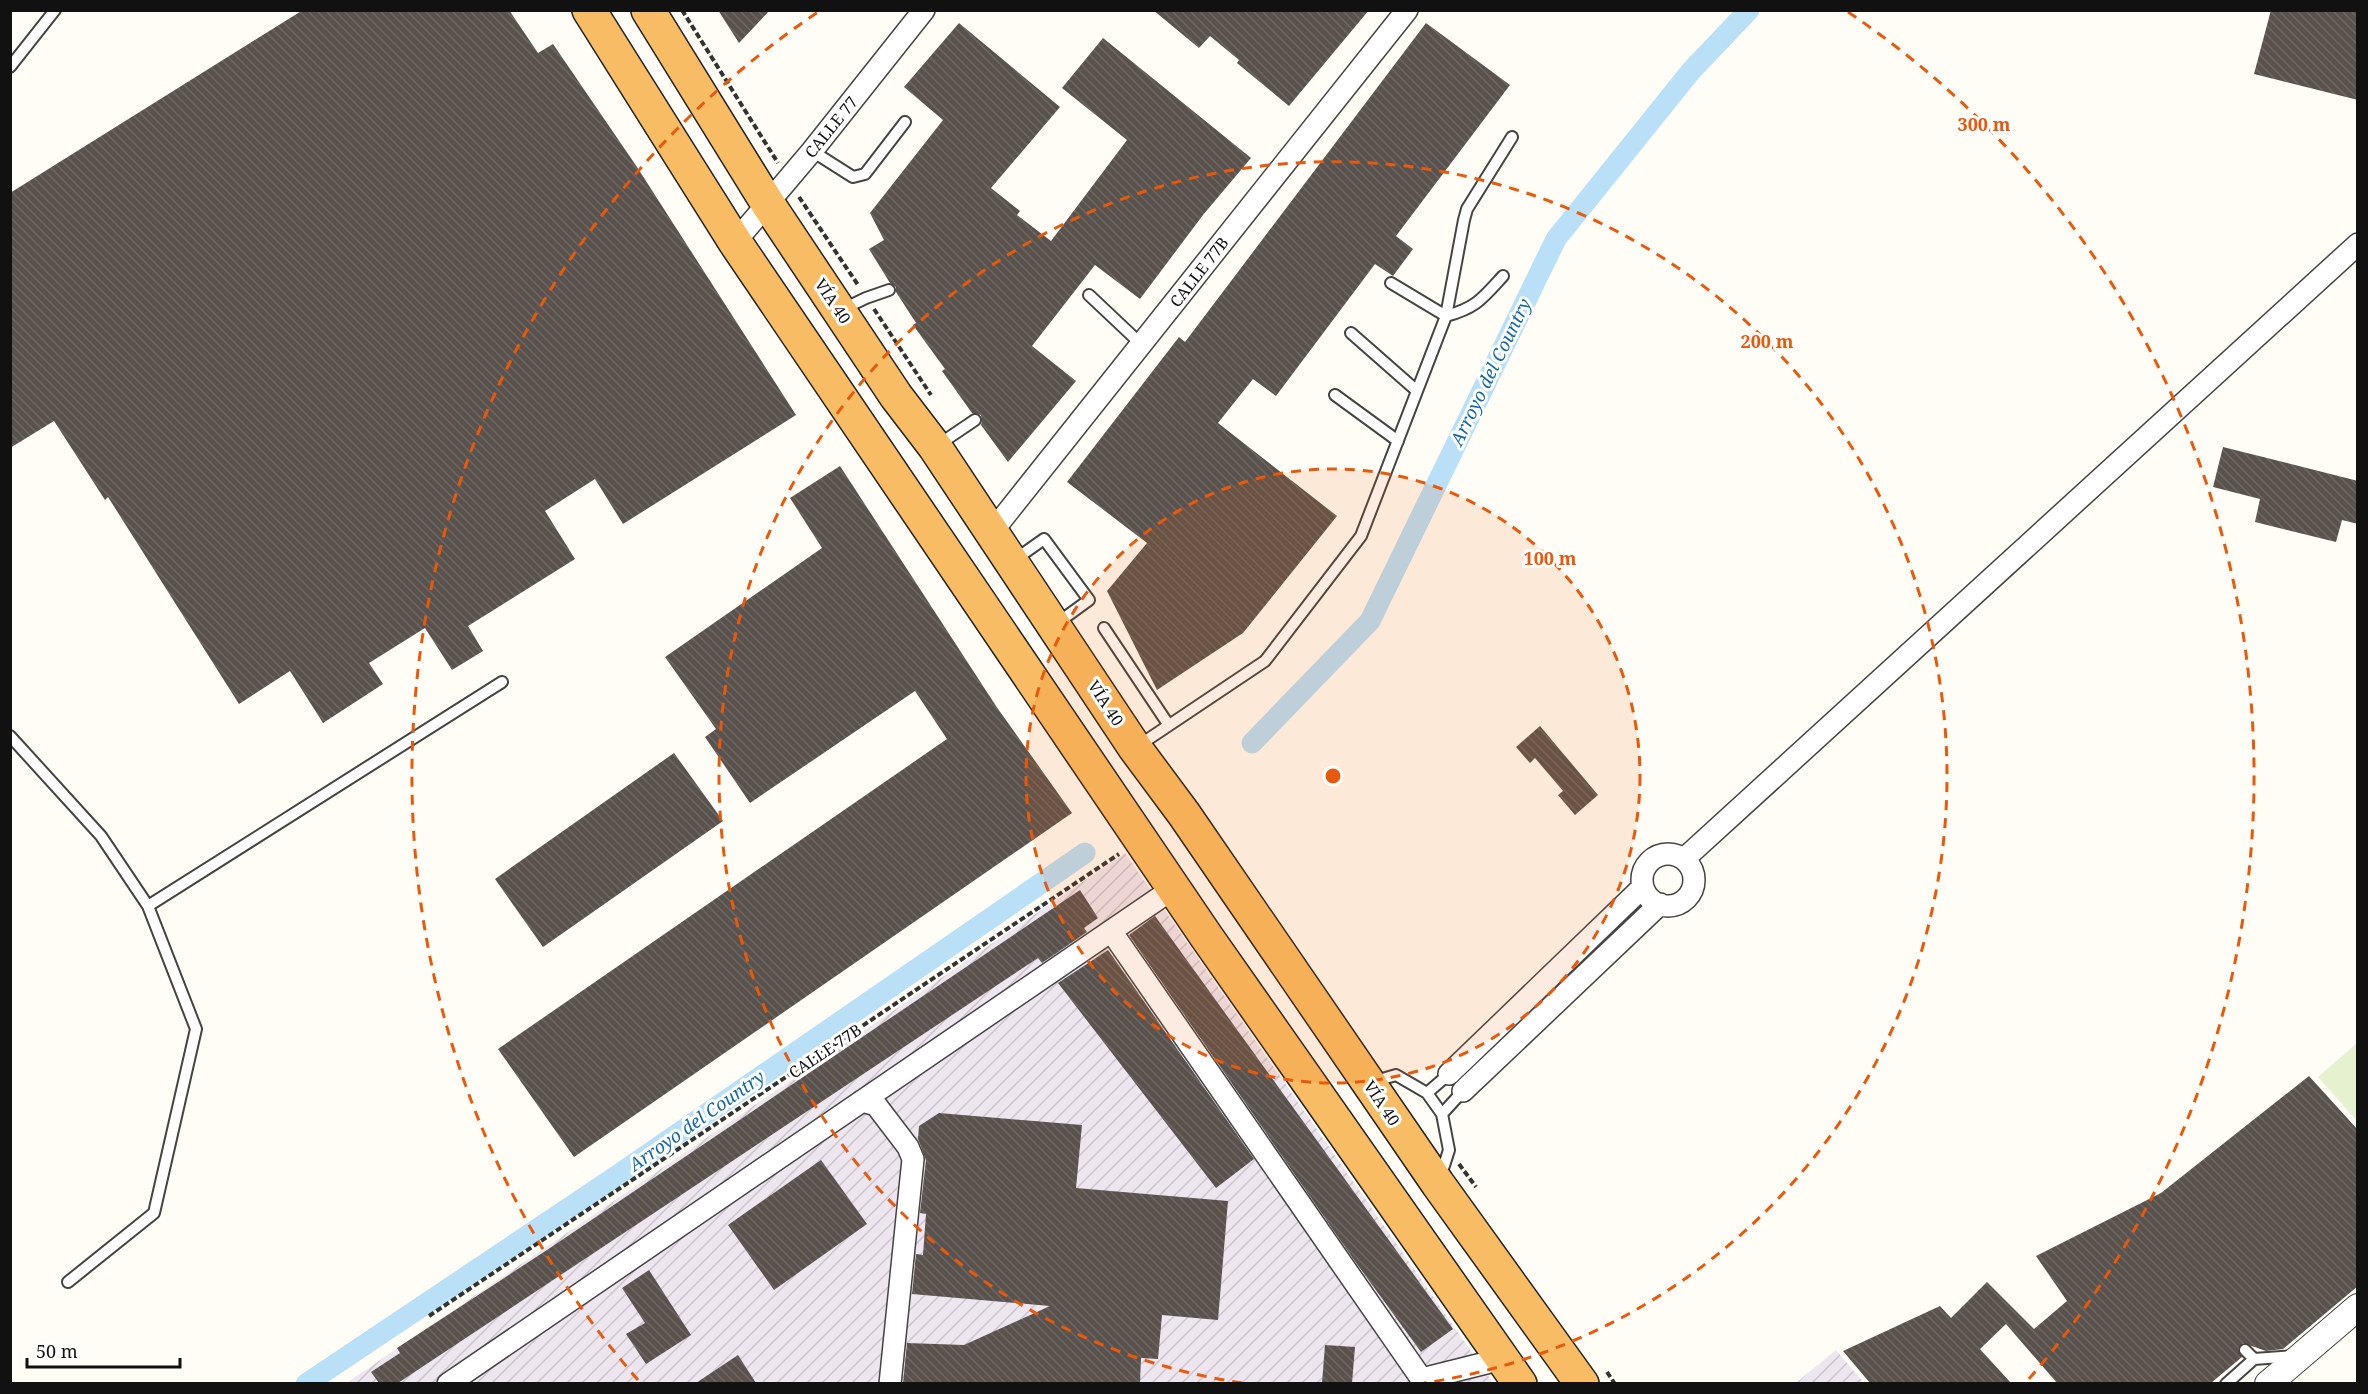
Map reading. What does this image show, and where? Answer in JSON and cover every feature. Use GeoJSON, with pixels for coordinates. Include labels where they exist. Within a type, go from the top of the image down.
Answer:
{"type":"FeatureCollection","features":[{"type":"Feature","properties":{"kind":"highway"},"geometry":{"type":"LineString","coordinates":[[589,10],[735,242],[857,422],[1165,894],[1206,936],[1490,1361],[1520,1383]]}},
{"type":"Feature","properties":{"kind":"highway","name":"VÍA 40"},"geometry":{"type":"LineString","coordinates":[[648,10],[778,191],[853,304],[896,396],[945,439],[991,533],[1135,748],[1438,1184],[1582,1383]]}},
{"type":"Feature","properties":{"kind":"highway"},"geometry":{"type":"LineString","coordinates":[[857,422],[896,396]]}},
{"type":"Feature","properties":{"kind":"highway"},"geometry":{"type":"LineString","coordinates":[[1206,936],[1247,908]]}},
{"type":"Feature","properties":{"kind":"highway"},"geometry":{"type":"LineString","coordinates":[[1490,1361],[1543,1332]]}},
{"type":"Feature","properties":{"kind":"street","name":"CALLE 77"},"geometry":{"type":"LineString","coordinates":[[735,242],[812,151],[924,10]]}},
{"type":"Feature","properties":{"kind":"street","name":"CALLE 77B"},"geometry":{"type":"LineString","coordinates":[[991,533],[1407,10]]}},
{"type":"Feature","properties":{"kind":"street"},"geometry":{"type":"LineString","coordinates":[[1684,859],[2358,244]]}},
{"type":"Feature","properties":{"kind":"street"},"geometry":{"type":"LineString","coordinates":[[1668,854],[1684,859],[1693,872],[1694,880],[1689,895],[1676,904],[1660,904],[1652,901],[1643,887],[1643,872],[1653,858],[1668,854]]}},
{"type":"Feature","properties":{"kind":"street"},"geometry":{"type":"LineString","coordinates":[[1449,1074],[1643,887]]}},
{"type":"Feature","properties":{"kind":"street"},"geometry":{"type":"LineString","coordinates":[[448,1383],[1165,894]]}},
{"type":"Feature","properties":{"kind":"street"},"geometry":{"type":"LineString","coordinates":[[1463,1091],[1660,904]]}},
{"type":"Feature","properties":{"kind":"street"},"geometry":{"type":"LineString","coordinates":[[1111,931],[1424,1381],[1490,1361]]}},
{"type":"Feature","properties":{"kind":"street"},"geometry":{"type":"LineString","coordinates":[[862,1101],[876,1105],[908,1147],[913,1159],[890,1383]]}},
{"type":"Feature","properties":{"kind":"street"},"geometry":{"type":"LineString","coordinates":[[2268,1383],[2358,1307]]}},
{"type":"Feature","properties":{"kind":"lane"},"geometry":{"type":"LineString","coordinates":[[10,67],[55,10]]}},
{"type":"Feature","properties":{"kind":"lane"},"geometry":{"type":"LineString","coordinates":[[812,151],[853,177],[865,174],[905,122]]}},
{"type":"Feature","properties":{"kind":"lane"},"geometry":{"type":"LineString","coordinates":[[1135,748],[1265,661],[1361,536],[1446,316],[1467,209],[1512,137]]}},
{"type":"Feature","properties":{"kind":"lane"},"geometry":{"type":"LineString","coordinates":[[1391,283],[1446,316],[1464,311],[1479,303],[1503,276]]}},
{"type":"Feature","properties":{"kind":"lane"},"geometry":{"type":"LineString","coordinates":[[853,304],[889,290]]}},
{"type":"Feature","properties":{"kind":"lane"},"geometry":{"type":"LineString","coordinates":[[1089,295],[1142,345]]}},
{"type":"Feature","properties":{"kind":"lane"},"geometry":{"type":"LineString","coordinates":[[1352,333],[1417,391]]}},
{"type":"Feature","properties":{"kind":"lane"},"geometry":{"type":"LineString","coordinates":[[1335,394],[1398,441]]}},
{"type":"Feature","properties":{"kind":"lane"},"geometry":{"type":"LineString","coordinates":[[945,439],[975,420]]}},
{"type":"Feature","properties":{"kind":"lane"},"geometry":{"type":"LineString","coordinates":[[1011,563],[1044,539],[1089,600],[1054,625]]}},
{"type":"Feature","properties":{"kind":"lane"},"geometry":{"type":"LineString","coordinates":[[1104,628],[1168,724]]}},
{"type":"Feature","properties":{"kind":"lane"},"geometry":{"type":"LineString","coordinates":[[148,906],[502,682]]}},
{"type":"Feature","properties":{"kind":"lane"},"geometry":{"type":"LineString","coordinates":[[10,736],[100,836],[148,906],[196,1029],[154,1213],[68,1282]]}},
{"type":"Feature","properties":{"kind":"lane"},"geometry":{"type":"LineString","coordinates":[[1427,1093],[1449,1074]]}},
{"type":"Feature","properties":{"kind":"lane"},"geometry":{"type":"LineString","coordinates":[[1369,1083],[1396,1075],[1427,1093],[1442,1114],[1449,1150],[1438,1184]]}},
{"type":"Feature","properties":{"kind":"lane"},"geometry":{"type":"LineString","coordinates":[[1442,1114],[1463,1091]]}},
{"type":"Feature","properties":{"kind":"lane"},"geometry":{"type":"LineString","coordinates":[[2245,1350],[2254,1359]]}},
{"type":"Feature","properties":{"kind":"lane"},"geometry":{"type":"LineString","coordinates":[[2226,1383],[2254,1359],[2301,1356]]}},
{"type":"Feature","properties":{"kind":"path"},"geometry":{"type":"LineString","coordinates":[[682,10],[778,191],[945,439]]}},
{"type":"Feature","properties":{"kind":"path","name":"CALLE 77B"},"geometry":{"type":"LineString","coordinates":[[429,1316],[1121,853]]}},
{"type":"Feature","properties":{"kind":"shaded area"},"geometry":{"type":"Polygon","coordinates":[[[1125,853],[1493,1383],[345,1384],[1125,853]]]}},
{"type":"Feature","properties":{"kind":"shaded area"},"geometry":{"type":"Polygon","coordinates":[[[1836,1350],[1864,1383],[1796,1383],[1836,1350]]]}},
{"type":"Feature","properties":{"kind":"green space"},"geometry":{"type":"Polygon","coordinates":[[[2357,1043],[2357,1121],[2318,1077],[2357,1043]]]}},
{"type":"Feature","properties":{"kind":"building"},"geometry":{"type":"Polygon","coordinates":[[[303,10],[509,10],[538,53],[553,44],[637,167],[796,415],[623,524],[595,479],[545,511],[575,559],[468,626],[483,651],[452,670],[425,628],[369,663],[383,684],[323,723],[290,671],[239,704],[108,497],[105,500],[54,421],[10,448],[10,193],[303,10]]]}},
{"type":"Feature","properties":{"kind":"building"},"geometry":{"type":"Polygon","coordinates":[[[718,10],[770,10],[739,43],[718,10]]]}},
{"type":"Feature","properties":{"kind":"building"},"geometry":{"type":"Polygon","coordinates":[[[1153,10],[1369,10],[1289,106],[1237,63],[1239,60],[1210,36],[1199,48],[1153,10]]]}},
{"type":"Feature","properties":{"kind":"building"},"geometry":{"type":"Polygon","coordinates":[[[2271,10],[2358,10],[2358,100],[2254,74],[2271,10]]]}},
{"type":"Feature","properties":{"kind":"building"},"geometry":{"type":"Polygon","coordinates":[[[959,23],[1060,107],[991,188],[1020,211],[1017,215],[1051,241],[1127,140],[1062,88],[1103,38],[1251,158],[1203,215],[1140,299],[1095,265],[1032,346],[1076,381],[1008,462],[981,425],[981,415],[972,413],[942,371],[945,369],[913,325],[916,323],[896,292],[896,287],[890,283],[869,249],[884,240],[870,213],[943,120],[904,87],[959,23]]]}},
{"type":"Feature","properties":{"kind":"building"},"geometry":{"type":"Polygon","coordinates":[[[1426,23],[1510,85],[1396,236],[1413,249],[1393,276],[1375,264],[1276,396],[1253,379],[1218,423],[1337,516],[1243,633],[1157,690],[1107,591],[1147,543],[1067,482],[1179,337],[1185,342],[1426,23]]]}},
{"type":"Feature","properties":{"kind":"building"},"geometry":{"type":"Polygon","coordinates":[[[2223,447],[2358,481],[2358,524],[2342,520],[2336,542],[2255,522],[2260,499],[2213,487],[2223,447]]]}},
{"type":"Feature","properties":{"kind":"building"},"geometry":{"type":"Polygon","coordinates":[[[840,466],[996,706],[1072,813],[574,1157],[498,1049],[947,739],[915,691],[750,803],[705,737],[716,729],[665,657],[822,548],[790,498],[840,466]]]}},
{"type":"Feature","properties":{"kind":"building"},"geometry":{"type":"Polygon","coordinates":[[[1540,726],[1598,795],[1575,815],[1558,795],[1563,791],[1535,758],[1530,763],[1516,747],[1540,726]]]}},
{"type":"Feature","properties":{"kind":"building"},"geometry":{"type":"Polygon","coordinates":[[[674,753],[723,821],[543,947],[495,879],[674,753]]]}},
{"type":"Feature","properties":{"kind":"building"},"geometry":{"type":"Polygon","coordinates":[[[1080,890],[1098,918],[1084,928],[1087,932],[1042,963],[1038,958],[398,1383],[379,1383],[371,1372],[400,1353],[397,1348],[550,1248],[1080,890]]]}},
{"type":"Feature","properties":{"kind":"building"},"geometry":{"type":"Polygon","coordinates":[[[1155,916],[1453,1329],[1421,1352],[1354,1260],[1129,935],[1155,916]]]}},
{"type":"Feature","properties":{"kind":"building"},"geometry":{"type":"Polygon","coordinates":[[[1108,950],[1254,1159],[1216,1188],[1058,983],[1108,950]]]}},
{"type":"Feature","properties":{"kind":"building"},"geometry":{"type":"Polygon","coordinates":[[[2309,1076],[2358,1130],[2358,1286],[2283,1349],[2266,1351],[2243,1343],[2238,1349],[2242,1357],[2211,1383],[2057,1383],[2006,1324],[1980,1349],[2011,1383],[1870,1383],[1843,1351],[1940,1306],[1951,1318],[1987,1282],[2034,1329],[2067,1301],[2036,1256],[2161,1193],[2309,1076]]]}},
{"type":"Feature","properties":{"kind":"building"},"geometry":{"type":"Polygon","coordinates":[[[939,1113],[1082,1125],[1076,1188],[1228,1201],[1218,1320],[1162,1315],[1158,1359],[1141,1358],[1140,1383],[903,1383],[907,1343],[964,1345],[1050,1306],[912,1294],[916,1254],[923,1255],[926,1214],[920,1213],[926,1160],[918,1139],[919,1126],[939,1113]]]}},
{"type":"Feature","properties":{"kind":"building"},"geometry":{"type":"Polygon","coordinates":[[[821,1160],[867,1224],[774,1290],[728,1225],[821,1160]]]}},
{"type":"Feature","properties":{"kind":"building"},"geometry":{"type":"Polygon","coordinates":[[[649,1270],[691,1335],[646,1364],[626,1334],[645,1323],[622,1288],[649,1270]]]}},
{"type":"Feature","properties":{"kind":"building"},"geometry":{"type":"Polygon","coordinates":[[[1325,1345],[1355,1347],[1352,1383],[1322,1383],[1325,1345]]]}},
{"type":"Feature","properties":{"kind":"building"},"geometry":{"type":"Polygon","coordinates":[[[738,1355],[756,1383],[696,1383],[738,1355]]]}},
{"type":"Feature","properties":{"kind":"waterway","name":"Arroyo del Country"},"geometry":{"type":"LineString","coordinates":[[1252,743],[1370,621],[1556,239],[1691,71],[1749,10]]}},
{"type":"Feature","properties":{"kind":"waterway","name":"Arroyo del Country"},"geometry":{"type":"LineString","coordinates":[[306,1384],[615,1177],[1085,853]]}}]}
